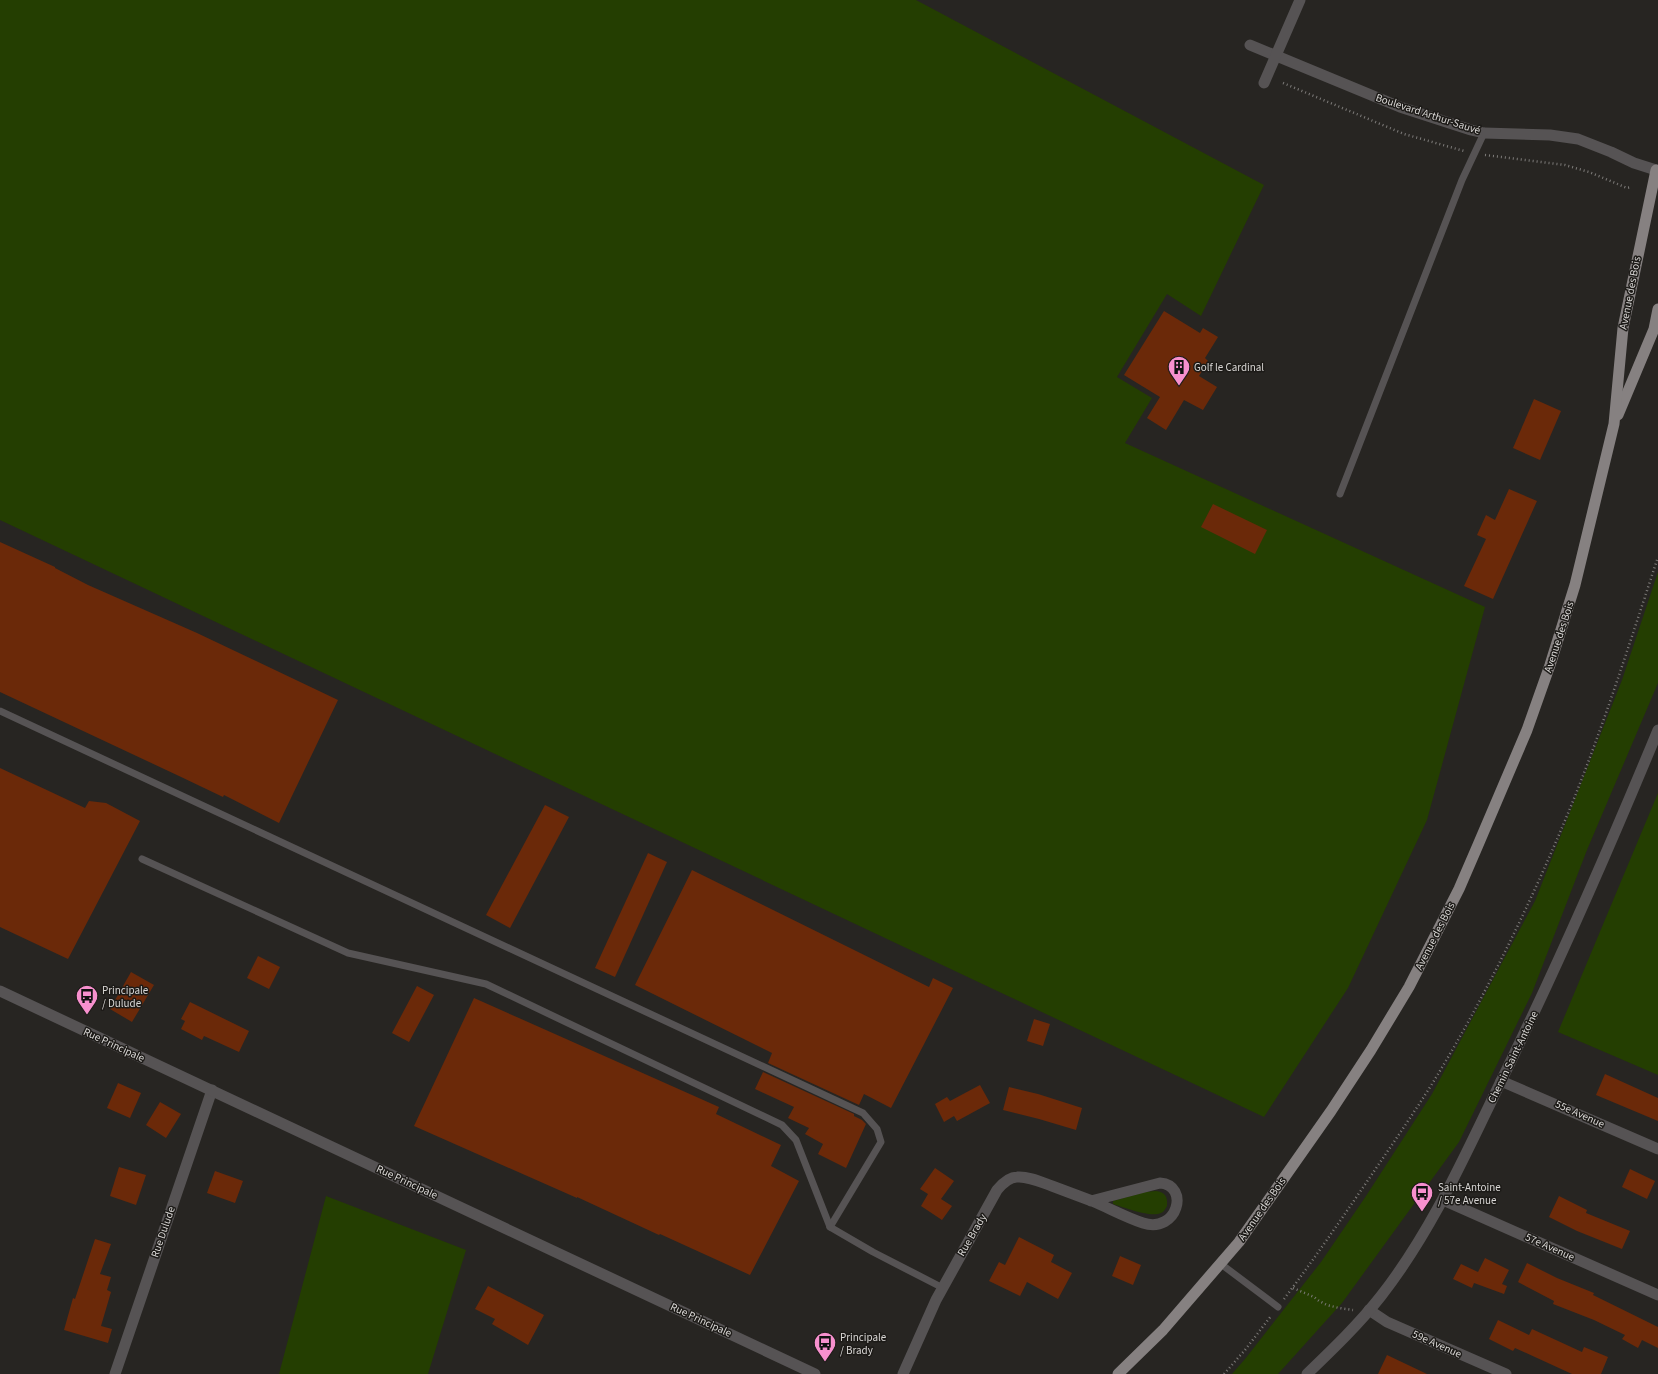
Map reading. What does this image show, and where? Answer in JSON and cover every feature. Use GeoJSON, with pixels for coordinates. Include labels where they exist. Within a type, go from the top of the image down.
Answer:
{"type":"FeatureCollection","features":[{"type":"Feature","properties":{"kind":"main road","name":"Avenue des Bois"},"geometry":{"type":"LineString","coordinates":[[1118,1374],[1163,1330],[1221,1264],[1255,1221],[1371,1050],[1408,987],[1459,889],[1512,767],[1550,665],[1575,586],[1614,424],[1623,328],[1657,168]]}},
{"type":"Feature","properties":{"kind":"main road","name":"Avenue des Bois"},"geometry":{"type":"LineString","coordinates":[[1614,424],[1654,329],[1658,309]]}},
{"type":"Feature","properties":{"kind":"street"},"geometry":{"type":"LineString","coordinates":[[1264,83],[1300,0]]}},
{"type":"Feature","properties":{"kind":"street","name":"Boulevard Arthur-Sauvé"},"geometry":{"type":"LineString","coordinates":[[1250,45],[1400,107],[1471,130],[1484,133],[1550,134],[1578,139],[1634,163],[1657,168]]}},
{"type":"Feature","properties":{"kind":"street","name":"Chemin Saint-Antoine"},"geometry":{"type":"LineString","coordinates":[[1307,1374],[1369,1310],[1393,1280],[1422,1236],[1443,1200],[1552,976],[1616,831],[1658,730]]}},
{"type":"Feature","properties":{"kind":"street","name":"Rue Principale"},"geometry":{"type":"LineString","coordinates":[[0,991],[814,1374]]}},
{"type":"Feature","properties":{"kind":"street","name":"55e Avenue"},"geometry":{"type":"LineString","coordinates":[[1501,1081],[1658,1149]]}},
{"type":"Feature","properties":{"kind":"street","name":"Rue Dulude"},"geometry":{"type":"LineString","coordinates":[[115,1374],[212,1090]]}},
{"type":"Feature","properties":{"kind":"street","name":"Rue Brady"},"geometry":{"type":"LineString","coordinates":[[903,1374],[943,1288],[997,1190],[1006,1181],[1015,1177],[1022,1177],[1092,1201],[1144,1223],[1156,1225],[1161,1224],[1171,1218],[1175,1213],[1177,1198],[1173,1189],[1165,1183],[1160,1183],[1092,1201]]}},
{"type":"Feature","properties":{"kind":"street","name":"57e Avenue"},"geometry":{"type":"LineString","coordinates":[[1443,1200],[1658,1295]]}},
{"type":"Feature","properties":{"kind":"street","name":"59e Avenue"},"geometry":{"type":"LineString","coordinates":[[1369,1310],[1387,1322],[1506,1374]]}},
{"type":"Feature","properties":{"kind":"lane"},"geometry":{"type":"LineString","coordinates":[[1340,494],[1462,180],[1484,133]]}},
{"type":"Feature","properties":{"kind":"lane"},"geometry":{"type":"LineString","coordinates":[[0,711],[863,1113],[878,1129],[881,1142],[830,1227]]}},
{"type":"Feature","properties":{"kind":"lane"},"geometry":{"type":"LineString","coordinates":[[142,859],[348,953],[486,984],[782,1125],[796,1140],[830,1227],[873,1252],[943,1288]]}},
{"type":"Feature","properties":{"kind":"lane"},"geometry":{"type":"LineString","coordinates":[[1221,1264],[1278,1307]]}},
{"type":"Feature","properties":{"kind":"path"},"geometry":{"type":"LineString","coordinates":[[1283,83],[1404,134],[1458,150]]}},
{"type":"Feature","properties":{"kind":"path"},"geometry":{"type":"LineString","coordinates":[[1494,157],[1565,165],[1589,172],[1627,188],[1632,187]]}},
{"type":"Feature","properties":{"kind":"path"},"geometry":{"type":"LineString","coordinates":[[1224,1374],[1245,1350],[1293,1288],[1412,1116],[1432,1084],[1491,979],[1549,856],[1578,788],[1607,711],[1658,557]]}},
{"type":"Feature","properties":{"kind":"path"},"geometry":{"type":"LineString","coordinates":[[1293,1288],[1333,1306],[1351,1310],[1369,1310]]}},
{"type":"Feature","properties":{"kind":"green space"},"geometry":{"type":"Polygon","coordinates":[[[0,0],[916,0],[1264,185],[1201,316],[1167,294],[1117,377],[1152,398],[1125,443],[1485,607],[1427,820],[1348,988],[1264,1117],[0,520],[0,0]]]}},
{"type":"Feature","properties":{"kind":"green space"},"geometry":{"type":"Polygon","coordinates":[[[1658,572],[1658,683],[1587,850],[1532,993],[1459,1142],[1342,1303],[1278,1374],[1232,1374],[1321,1262],[1432,1094],[1535,901],[1622,680],[1658,572]]]}},
{"type":"Feature","properties":{"kind":"green space"},"geometry":{"type":"Polygon","coordinates":[[[1658,793],[1658,1075],[1558,1032],[1658,793]]]}},
{"type":"Feature","properties":{"kind":"green space"},"geometry":{"type":"Polygon","coordinates":[[[1156,1191],[1164,1194],[1167,1200],[1167,1206],[1161,1213],[1144,1213],[1113,1204],[1113,1201],[1145,1192],[1156,1191]]]}},
{"type":"Feature","properties":{"kind":"green space"},"geometry":{"type":"Polygon","coordinates":[[[326,1196],[466,1250],[428,1374],[279,1374],[326,1196]]]}},
{"type":"Feature","properties":{"kind":"building"},"geometry":{"type":"Polygon","coordinates":[[[1164,311],[1200,333],[1203,328],[1218,337],[1205,358],[1208,361],[1199,376],[1217,387],[1203,410],[1184,400],[1166,430],[1147,418],[1160,397],[1124,375],[1164,311]]]}},
{"type":"Feature","properties":{"kind":"building"},"geometry":{"type":"Polygon","coordinates":[[[1534,399],[1561,411],[1540,460],[1513,448],[1534,399]]]}},
{"type":"Feature","properties":{"kind":"building"},"geometry":{"type":"Polygon","coordinates":[[[1509,489],[1537,501],[1493,599],[1464,586],[1486,539],[1477,535],[1486,515],[1495,520],[1509,489]]]}},
{"type":"Feature","properties":{"kind":"building"},"geometry":{"type":"Polygon","coordinates":[[[1213,504],[1267,530],[1255,554],[1201,527],[1213,504]]]}},
{"type":"Feature","properties":{"kind":"building"},"geometry":{"type":"Polygon","coordinates":[[[0,542],[55,567],[88,585],[197,633],[338,700],[279,823],[224,795],[223,797],[0,692],[0,542]]]}},
{"type":"Feature","properties":{"kind":"building"},"geometry":{"type":"Polygon","coordinates":[[[0,768],[85,808],[89,801],[106,803],[140,821],[68,959],[0,927],[0,768]]]}},
{"type":"Feature","properties":{"kind":"building"},"geometry":{"type":"Polygon","coordinates":[[[545,805],[569,817],[510,928],[486,915],[545,805]]]}},
{"type":"Feature","properties":{"kind":"building"},"geometry":{"type":"Polygon","coordinates":[[[648,853],[667,862],[615,977],[595,968],[648,853]]]}},
{"type":"Feature","properties":{"kind":"building"},"geometry":{"type":"Polygon","coordinates":[[[692,870],[929,987],[933,978],[953,988],[891,1108],[864,1094],[859,1105],[768,1063],[772,1053],[635,985],[692,870]]]}},
{"type":"Feature","properties":{"kind":"building"},"geometry":{"type":"Polygon","coordinates":[[[258,956],[280,967],[269,989],[247,978],[258,956]]]}},
{"type":"Feature","properties":{"kind":"building"},"geometry":{"type":"Polygon","coordinates":[[[131,972],[154,985],[132,1022],[110,1009],[131,972]]]}},
{"type":"Feature","properties":{"kind":"building"},"geometry":{"type":"Polygon","coordinates":[[[417,986],[434,995],[409,1042],[392,1033],[417,986]]]}},
{"type":"Feature","properties":{"kind":"building"},"geometry":{"type":"Polygon","coordinates":[[[474,998],[719,1107],[716,1114],[781,1145],[771,1166],[799,1181],[750,1275],[414,1126],[474,998]]]}},
{"type":"Feature","properties":{"kind":"building"},"geometry":{"type":"Polygon","coordinates":[[[190,1002],[249,1031],[239,1052],[204,1036],[202,1040],[181,1029],[185,1021],[181,1019],[190,1002]]]}},
{"type":"Feature","properties":{"kind":"building"},"geometry":{"type":"Polygon","coordinates":[[[1034,1019],[1050,1024],[1043,1046],[1027,1041],[1034,1019]]]}},
{"type":"Feature","properties":{"kind":"building"},"geometry":{"type":"Polygon","coordinates":[[[763,1072],[854,1114],[854,1116],[866,1124],[846,1168],[818,1154],[823,1144],[805,1134],[809,1128],[788,1118],[794,1107],[755,1089],[763,1072]]]}},
{"type":"Feature","properties":{"kind":"building"},"geometry":{"type":"Polygon","coordinates":[[[1605,1074],[1658,1098],[1658,1121],[1596,1095],[1605,1074]]]}},
{"type":"Feature","properties":{"kind":"building"},"geometry":{"type":"Polygon","coordinates":[[[118,1083],[141,1093],[130,1118],[107,1108],[118,1083]]]}},
{"type":"Feature","properties":{"kind":"building"},"geometry":{"type":"Polygon","coordinates":[[[980,1085],[990,1103],[957,1121],[954,1116],[944,1122],[935,1104],[947,1097],[950,1101],[980,1085]]]}},
{"type":"Feature","properties":{"kind":"building"},"geometry":{"type":"Polygon","coordinates":[[[1009,1087],[1038,1094],[1082,1108],[1076,1130],[1003,1110],[1009,1087]]]}},
{"type":"Feature","properties":{"kind":"building"},"geometry":{"type":"Polygon","coordinates":[[[160,1102],[181,1114],[166,1138],[146,1125],[160,1102]]]}},
{"type":"Feature","properties":{"kind":"building"},"geometry":{"type":"Polygon","coordinates":[[[119,1167],[146,1175],[136,1205],[110,1196],[119,1167]]]}},
{"type":"Feature","properties":{"kind":"building"},"geometry":{"type":"Polygon","coordinates":[[[935,1168],[954,1181],[941,1199],[952,1206],[942,1220],[921,1206],[928,1194],[920,1189],[935,1168]]]}},
{"type":"Feature","properties":{"kind":"building"},"geometry":{"type":"Polygon","coordinates":[[[1630,1169],[1655,1181],[1647,1199],[1622,1187],[1630,1169]]]}},
{"type":"Feature","properties":{"kind":"building"},"geometry":{"type":"Polygon","coordinates":[[[215,1171],[243,1181],[235,1203],[207,1193],[215,1171]]]}},
{"type":"Feature","properties":{"kind":"building"},"geometry":{"type":"Polygon","coordinates":[[[1559,1196],[1587,1210],[1586,1213],[1630,1231],[1622,1249],[1577,1231],[1549,1217],[1559,1196]]]}},
{"type":"Feature","properties":{"kind":"building"},"geometry":{"type":"Polygon","coordinates":[[[1019,1237],[1054,1255],[1051,1262],[1072,1273],[1058,1299],[1027,1282],[1020,1296],[989,1281],[999,1262],[1005,1265],[1019,1237]]]}},
{"type":"Feature","properties":{"kind":"building"},"geometry":{"type":"Polygon","coordinates":[[[95,1239],[111,1244],[100,1274],[111,1277],[107,1290],[111,1292],[101,1326],[112,1329],[108,1343],[64,1330],[73,1298],[75,1299],[95,1239]]]}},
{"type":"Feature","properties":{"kind":"building"},"geometry":{"type":"Polygon","coordinates":[[[1120,1256],[1141,1265],[1133,1285],[1112,1276],[1120,1256]]]}},
{"type":"Feature","properties":{"kind":"building"},"geometry":{"type":"Polygon","coordinates":[[[1485,1258],[1509,1270],[1502,1284],[1507,1286],[1504,1294],[1474,1283],[1472,1288],[1453,1279],[1461,1264],[1478,1272],[1485,1258]]]}},
{"type":"Feature","properties":{"kind":"building"},"geometry":{"type":"Polygon","coordinates":[[[1527,1263],[1557,1278],[1594,1293],[1593,1295],[1658,1327],[1658,1348],[1642,1340],[1638,1348],[1622,1339],[1625,1335],[1594,1320],[1553,1304],[1554,1301],[1518,1282],[1527,1263]]]}},
{"type":"Feature","properties":{"kind":"building"},"geometry":{"type":"Polygon","coordinates":[[[488,1286],[544,1315],[528,1345],[492,1324],[495,1319],[475,1309],[488,1286]]]}},
{"type":"Feature","properties":{"kind":"building"},"geometry":{"type":"Polygon","coordinates":[[[1498,1320],[1529,1335],[1532,1329],[1582,1352],[1584,1347],[1608,1357],[1601,1374],[1572,1374],[1515,1348],[1513,1351],[1489,1339],[1498,1320]]]}},
{"type":"Feature","properties":{"kind":"building"},"geometry":{"type":"Polygon","coordinates":[[[1387,1355],[1427,1374],[1378,1374],[1387,1355]]]}},
{"type":"Feature","properties":{"kind":"place","name":"Golf le Cardinal"},"geometry":{"type":"Point","coordinates":[1179,386]}},
{"type":"Feature","properties":{"kind":"place","name":"Principale / Dulude"},"geometry":{"type":"Point","coordinates":[87,1016]}},
{"type":"Feature","properties":{"kind":"place","name":"Saint-Antoine / 57e Avenue"},"geometry":{"type":"Point","coordinates":[1422,1212]}},
{"type":"Feature","properties":{"kind":"place","name":"Principale / Brady"},"geometry":{"type":"Point","coordinates":[825,1362]}}]}
